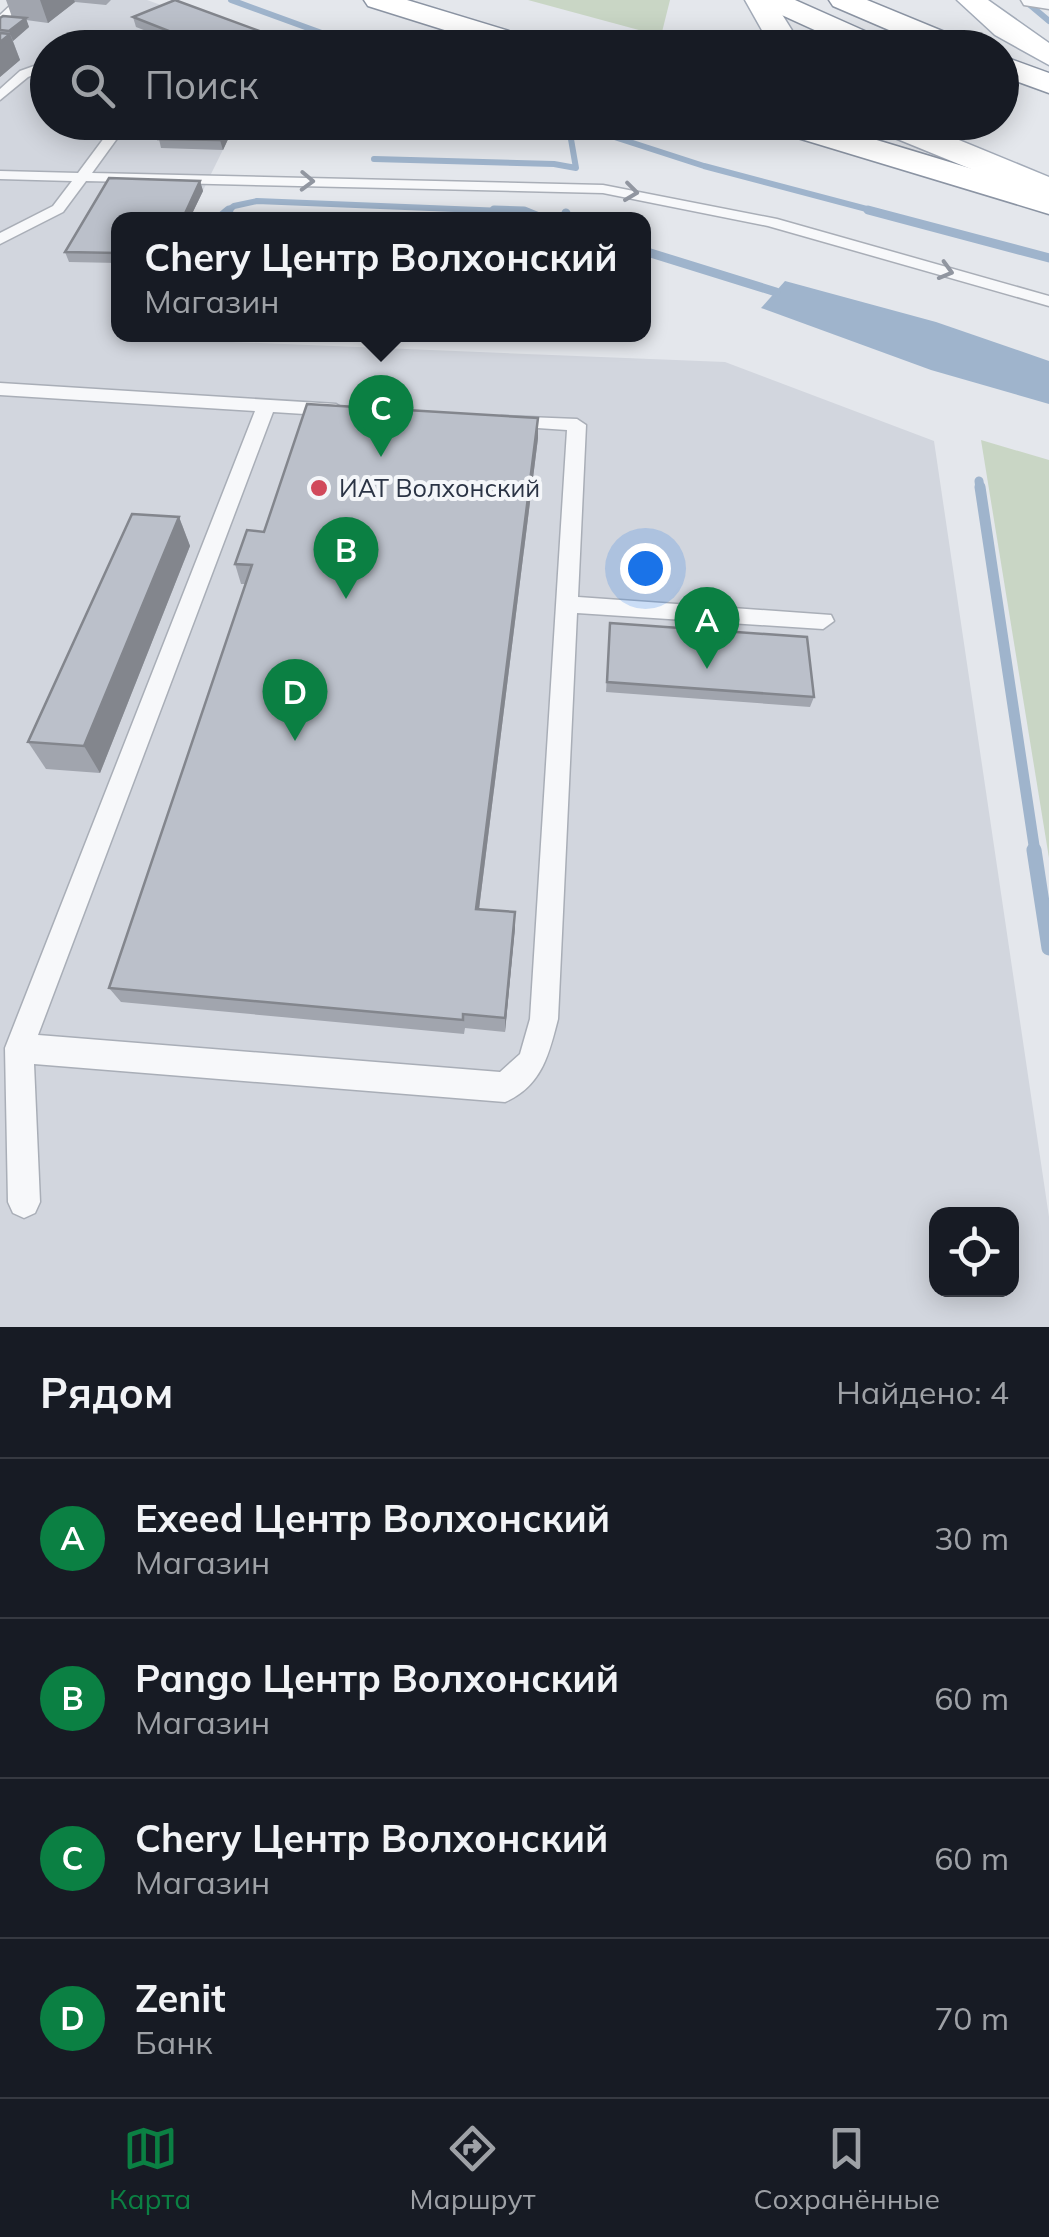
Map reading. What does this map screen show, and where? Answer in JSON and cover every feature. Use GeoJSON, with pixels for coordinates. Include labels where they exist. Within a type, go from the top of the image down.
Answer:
{"type":"FeatureCollection","features":[{"type":"Feature","properties":{"kind":"main road"},"geometry":{"type":"LineString","coordinates":[[378,0],[476,30]]}},
{"type":"Feature","properties":{"kind":"main road"},"geometry":{"type":"LineString","coordinates":[[760,0],[778,30]]}},
{"type":"Feature","properties":{"kind":"main road"},"geometry":{"type":"LineString","coordinates":[[772,0],[839,30]]}},
{"type":"Feature","properties":{"kind":"main road"},"geometry":{"type":"LineString","coordinates":[[843,0],[915,30]]}},
{"type":"Feature","properties":{"kind":"main road"},"geometry":{"type":"LineString","coordinates":[[971,0],[1006,30]]}},
{"type":"Feature","properties":{"kind":"main road"},"geometry":{"type":"LineString","coordinates":[[1019,38],[1049,56]]}},
{"type":"Feature","properties":{"kind":"main road"},"geometry":{"type":"LineString","coordinates":[[1019,72],[1049,84]]}},
{"type":"Feature","properties":{"kind":"main road"},"geometry":{"type":"LineString","coordinates":[[840,140],[1049,203]]}},
{"type":"Feature","properties":{"kind":"main road"},"geometry":{"type":"LineString","coordinates":[[928,140],[1049,190]]}},
{"type":"Feature","properties":{"kind":"street"},"geometry":{"type":"LineString","coordinates":[[1032,0],[1049,3]]}},
{"type":"Feature","properties":{"kind":"lane"},"geometry":{"type":"LineString","coordinates":[[0,21],[23,0]]}},
{"type":"Feature","properties":{"kind":"lane"},"geometry":{"type":"LineString","coordinates":[[0,96],[30,72]]}},
{"type":"Feature","properties":{"kind":"lane"},"geometry":{"type":"LineString","coordinates":[[0,239],[58,209],[109,140]]}},
{"type":"Feature","properties":{"kind":"lane"},"geometry":{"type":"LineString","coordinates":[[0,174],[602,189],[676,198],[769,219],[1049,301]]}},
{"type":"Feature","properties":{"kind":"lane"},"geometry":{"type":"LineString","coordinates":[[0,389],[363,412]]}},
{"type":"Feature","properties":{"kind":"lane"},"geometry":{"type":"LineString","coordinates":[[24,1202],[19,1048],[266,406]]}},
{"type":"Feature","properties":{"kind":"lane"},"geometry":{"type":"LineString","coordinates":[[19,1048],[506,1087],[532,1063],[544,1020],[577,425],[480,419]]}},
{"type":"Feature","properties":{"kind":"lane"},"geometry":{"type":"LineString","coordinates":[[567,604],[823,621]]}},
{"type":"Feature","properties":{"kind":"shaded area"},"geometry":{"type":"Polygon","coordinates":[[[38,0],[147,0],[230,30],[30,30],[30,140],[228,140],[192,212],[111,212],[111,342],[233,342],[725,362],[934,441],[1049,1217],[1049,1327],[0,1327],[0,29],[38,0]]]}},
{"type":"Feature","properties":{"kind":"green space"},"geometry":{"type":"Polygon","coordinates":[[[528,0],[670,0],[662,30],[639,30],[528,0]]]}},
{"type":"Feature","properties":{"kind":"green space"},"geometry":{"type":"Polygon","coordinates":[[[981,440],[1049,460],[1049,858],[981,440]]]}},
{"type":"Feature","properties":{"kind":"water"},"geometry":{"type":"Polygon","coordinates":[[[785,281],[936,322],[1049,361],[1049,404],[931,370],[761,308],[785,281]]]}},
{"type":"Feature","properties":{"kind":"building"},"geometry":{"type":"Polygon","coordinates":[[[175,0],[257,30],[166,30],[133,17],[175,0]]]}},
{"type":"Feature","properties":{"kind":"building"},"geometry":{"type":"Polygon","coordinates":[[[3,16],[26,18],[9,31],[0,30],[3,16]]]}},
{"type":"Feature","properties":{"kind":"building"},"geometry":{"type":"Polygon","coordinates":[[[109,178],[200,181],[186,212],[111,212],[111,253],[65,252],[109,178]]]}},
{"type":"Feature","properties":{"kind":"building"},"geometry":{"type":"Polygon","coordinates":[[[307,404],[538,418],[476,909],[515,912],[505,1018],[463,1014],[463,1020],[109,988],[252,565],[235,564],[247,530],[264,532],[307,404]]]}},
{"type":"Feature","properties":{"kind":"building"},"geometry":{"type":"Polygon","coordinates":[[[132,514],[179,517],[84,746],[28,742],[132,514]]]}},
{"type":"Feature","properties":{"kind":"building"},"geometry":{"type":"Polygon","coordinates":[[[610,623],[807,637],[814,697],[607,682],[610,623]]]}},
{"type":"Feature","properties":{"kind":"waterway"},"geometry":{"type":"LineString","coordinates":[[231,0],[314,30]]}},
{"type":"Feature","properties":{"kind":"waterway"},"geometry":{"type":"LineString","coordinates":[[1024,0],[1049,21]]}},
{"type":"Feature","properties":{"kind":"waterway"},"geometry":{"type":"LineString","coordinates":[[374,159],[554,164],[576,168],[571,140]]}},
{"type":"Feature","properties":{"kind":"waterway"},"geometry":{"type":"LineString","coordinates":[[624,140],[704,166],[878,212]]}},
{"type":"Feature","properties":{"kind":"waterway"},"geometry":{"type":"LineString","coordinates":[[226,212],[257,201],[526,212]]}},
{"type":"Feature","properties":{"kind":"waterway"},"geometry":{"type":"LineString","coordinates":[[494,210],[526,212]]}},
{"type":"Feature","properties":{"kind":"waterway"},"geometry":{"type":"LineString","coordinates":[[868,210],[1049,258]]}},
{"type":"Feature","properties":{"kind":"waterway"},"geometry":{"type":"LineString","coordinates":[[651,253],[776,292]]}},
{"type":"Feature","properties":{"kind":"waterway"},"geometry":{"type":"LineString","coordinates":[[979,481],[980,489]]}},
{"type":"Feature","properties":{"kind":"waterway"},"geometry":{"type":"LineString","coordinates":[[980,487],[1035,852]]}},
{"type":"Feature","properties":{"kind":"waterway"},"geometry":{"type":"LineString","coordinates":[[1034,850],[1049,948]]}},
{"type":"Feature","properties":{"kind":"place","name":"Chery Центр Волхонский"},"geometry":{"type":"Point","coordinates":[381,457]}},
{"type":"Feature","properties":{"kind":"place","name":"ИАТ Волхонский"},"geometry":{"type":"Point","coordinates":[319,488]}},
{"type":"Feature","properties":{"kind":"place","name":"Pango Центр Волхонский"},"geometry":{"type":"Point","coordinates":[346,599]}},
{"type":"Feature","properties":{"kind":"place","name":"Exeed Центр Волхонский"},"geometry":{"type":"Point","coordinates":[707,669]}},
{"type":"Feature","properties":{"kind":"place","name":"Zenit"},"geometry":{"type":"Point","coordinates":[295,741]}}]}
